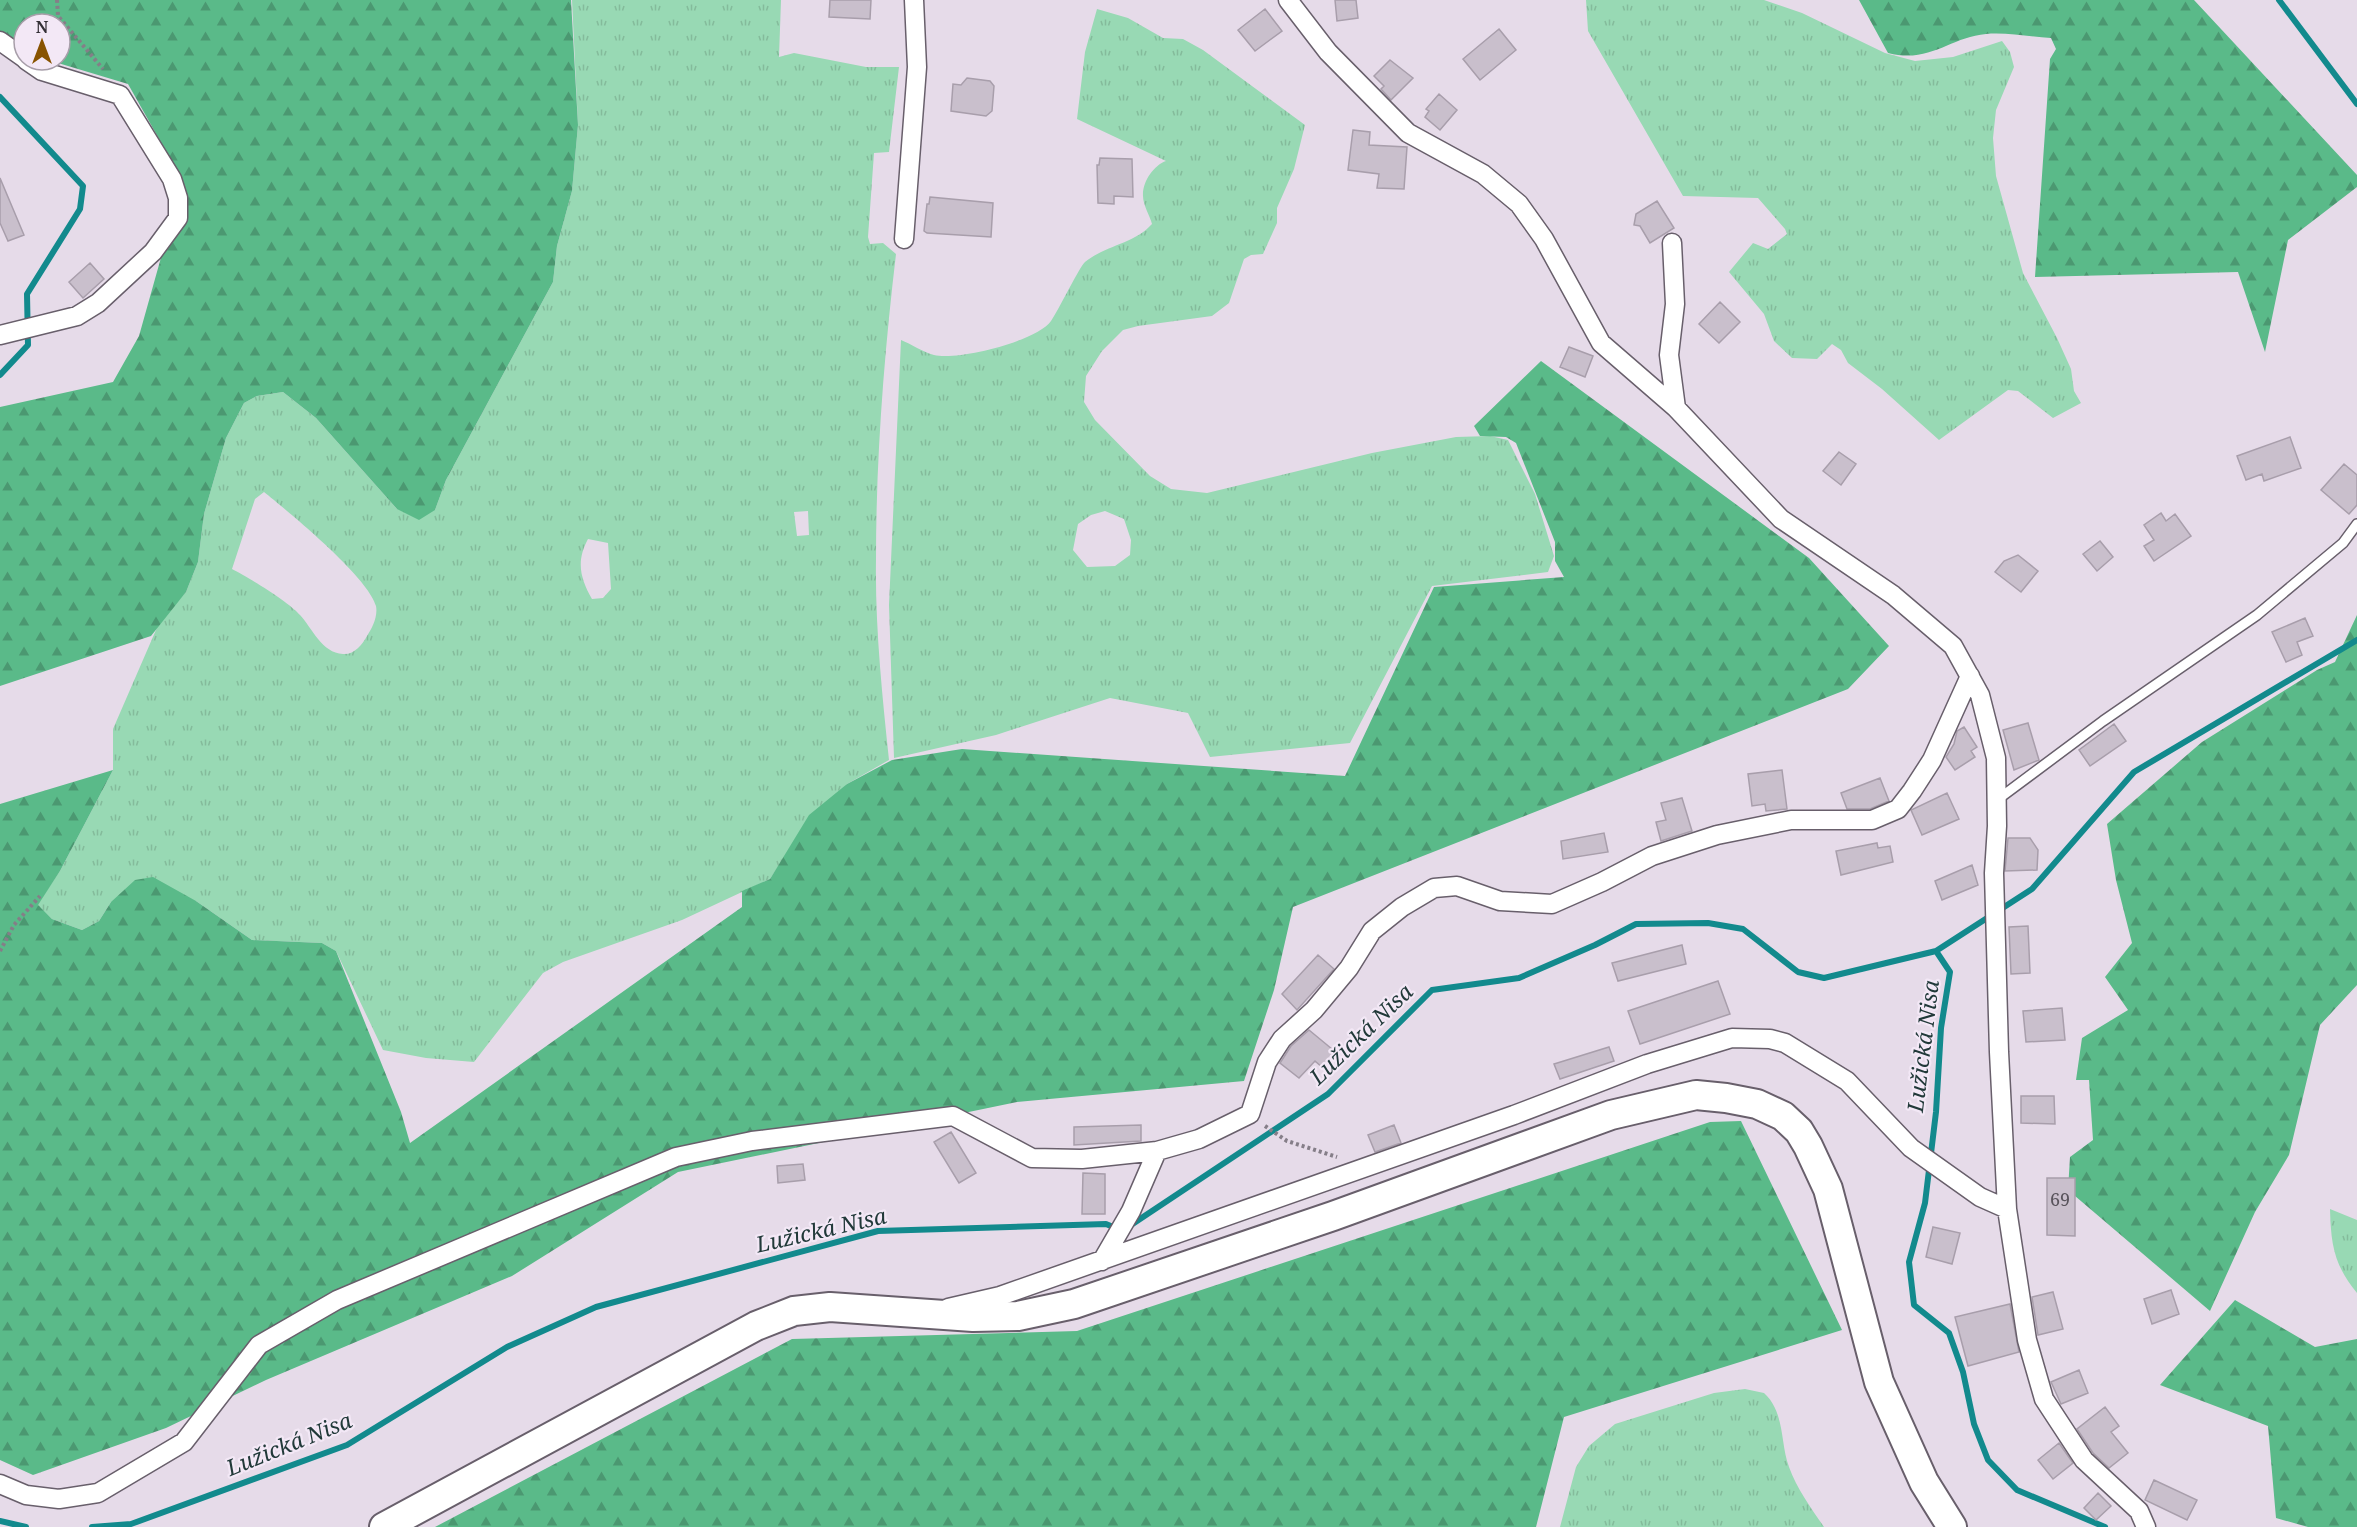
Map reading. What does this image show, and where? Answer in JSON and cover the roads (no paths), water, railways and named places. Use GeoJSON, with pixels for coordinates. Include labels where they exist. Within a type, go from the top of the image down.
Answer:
{"type":"FeatureCollection","features":[{"type":"Feature","properties":{"kind":"main road"},"geometry":{"type":"LineString","coordinates":[[384,1527],[756,1326],[785,1315],[830,1306],[973,1317],[1018,1316],[1074,1304],[1333,1216],[1611,1115],[1696,1095],[1757,1104],[1783,1116],[1799,1131],[1823,1178],[1879,1382],[1924,1482],[1952,1527]]}},
{"type":"Feature","properties":{"kind":"street"},"geometry":{"type":"LineString","coordinates":[[904,239],[917,67],[914,0]]}},
{"type":"Feature","properties":{"kind":"street"},"geometry":{"type":"LineString","coordinates":[[1288,0],[1328,52],[1408,133],[1483,174],[1519,204],[1544,239],[1601,343],[1676,408],[1781,519],[1893,595],[1953,646],[1970,676],[1980,695],[1996,758],[1994,873],[2007,1209],[2027,1340],[2044,1399],[2084,1460],[2139,1511],[2146,1527]]}},
{"type":"Feature","properties":{"kind":"street"},"geometry":{"type":"LineString","coordinates":[[7,333],[77,316],[98,303],[153,252],[178,218],[178,198],[172,179],[120,95],[45,72]]}},
{"type":"Feature","properties":{"kind":"street"},"geometry":{"type":"LineString","coordinates":[[1672,243],[1675,304],[1669,355],[1676,408]]}},
{"type":"Feature","properties":{"kind":"street"},"geometry":{"type":"LineString","coordinates":[[0,1484],[26,1495],[59,1499],[98,1493],[184,1442],[259,1345],[268,1339],[337,1300],[676,1157],[752,1141],[952,1116],[1032,1158],[1082,1159],[1157,1151],[1199,1139],[1250,1114],[1267,1062],[1282,1039],[1314,1010],[1349,968],[1372,931],[1434,888],[1457,886],[1500,902],[1552,903],[1602,882],[1652,856],[1717,835],[1791,820],[1872,820],[1898,808],[1912,791],[1932,759],[1970,676]]}},
{"type":"Feature","properties":{"kind":"street"},"geometry":{"type":"LineString","coordinates":[[924,1314],[1000,1296],[1377,1164],[1647,1064],[1732,1038],[1770,1039],[1785,1043],[1847,1081],[1911,1148],[1980,1197],[2007,1209]]}},
{"type":"Feature","properties":{"kind":"street"},"geometry":{"type":"LineString","coordinates":[[1102,1261],[1131,1211],[1157,1151]]}},
{"type":"Feature","properties":{"kind":"lane"},"geometry":{"type":"LineString","coordinates":[[1997,800],[2103,721],[2257,615],[2343,543],[2357,524]]}},
{"type":"Feature","properties":{"kind":"waterway"},"geometry":{"type":"LineString","coordinates":[[2279,0],[2357,104]]}},
{"type":"Feature","properties":{"kind":"waterway"},"geometry":{"type":"LineString","coordinates":[[0,97],[83,186],[80,209],[27,294],[28,345],[0,375]]}},
{"type":"Feature","properties":{"kind":"waterway"},"geometry":{"type":"LineString","coordinates":[[1936,951],[2032,889],[2134,772],[2357,640]]}},
{"type":"Feature","properties":{"kind":"waterway","name":"Lužická Nisa"},"geometry":{"type":"LineString","coordinates":[[1131,1225],[1328,1094],[1432,990],[1519,978],[1595,945],[1636,924],[1708,923],[1743,929],[1798,972],[1824,978],[1936,951],[1950,972],[1941,1028],[1936,1112],[1925,1203],[1909,1262],[1914,1305],[1949,1333],[1963,1372],[1974,1424],[1988,1460],[2017,1490],[2105,1527]]}},
{"type":"Feature","properties":{"kind":"waterway","name":"Lužická Nisa"},"geometry":{"type":"LineString","coordinates":[[92,1527],[131,1524],[347,1445],[507,1347],[596,1307],[878,1231],[1106,1224],[1118,1229]]}},
{"type":"Feature","properties":{"kind":"waterway","name":"Lužická Nisa"},"geometry":{"type":"LineString","coordinates":[[0,1521],[26,1527]]}}]}
